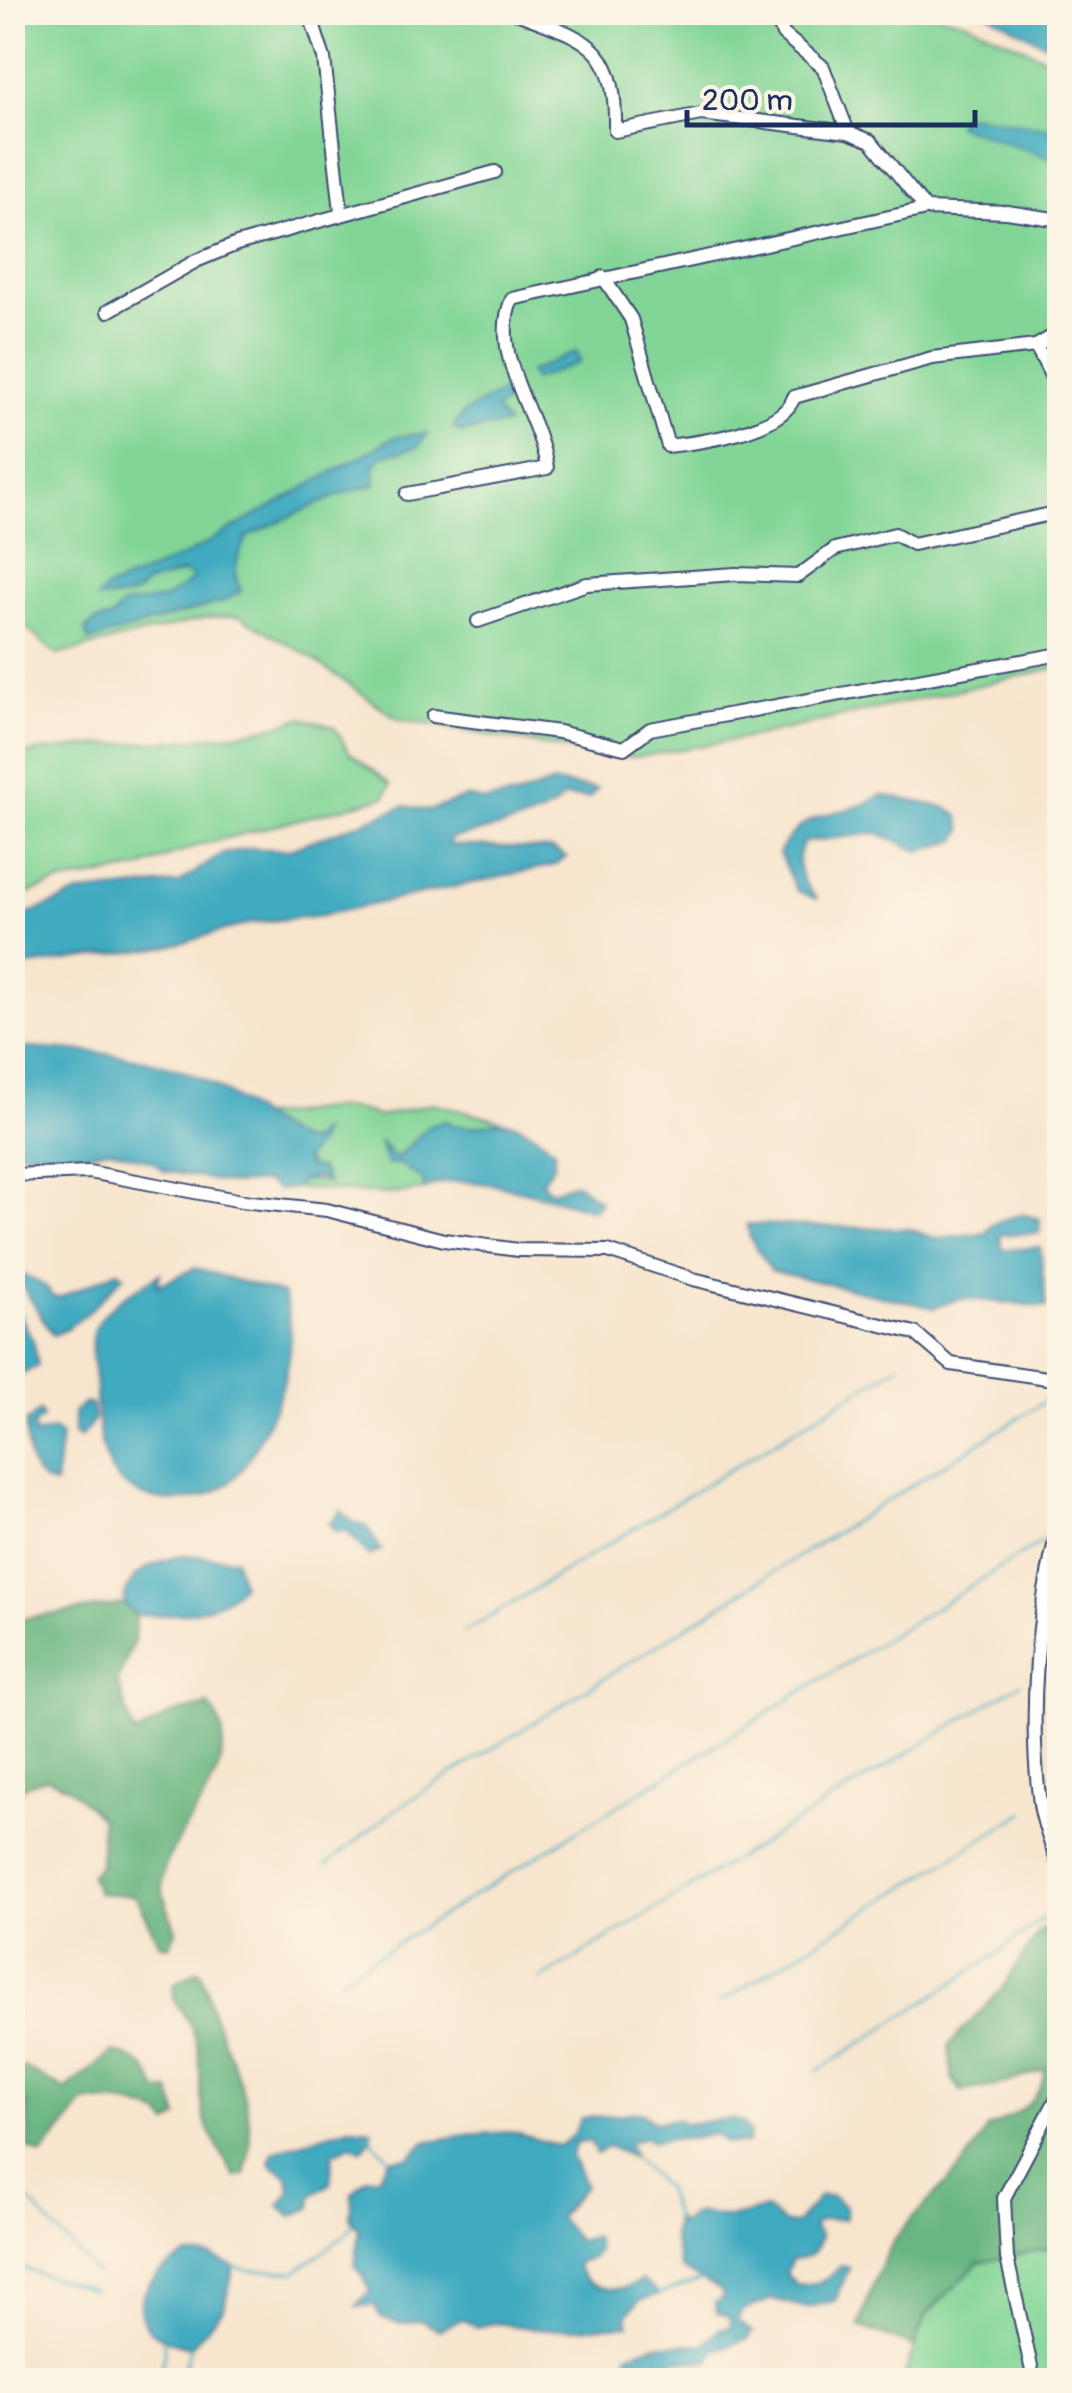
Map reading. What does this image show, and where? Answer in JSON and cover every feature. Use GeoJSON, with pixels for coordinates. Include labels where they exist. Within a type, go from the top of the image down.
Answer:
{"type":"FeatureCollection","features":[{"type":"Feature","properties":{"kind":"street"},"geometry":{"type":"LineString","coordinates":[[308,12],[324,58],[342,211]]}},
{"type":"Feature","properties":{"kind":"street"},"geometry":{"type":"LineString","coordinates":[[514,12],[586,39],[608,69],[616,99],[615,131],[700,114],[848,132],[871,142],[926,210]]}},
{"type":"Feature","properties":{"kind":"street"},"geometry":{"type":"LineString","coordinates":[[774,12],[784,34],[823,67],[848,132]]}},
{"type":"Feature","properties":{"kind":"street"},"geometry":{"type":"LineString","coordinates":[[108,312],[196,261],[342,211],[495,172]]}},
{"type":"Feature","properties":{"kind":"street"},"geometry":{"type":"LineString","coordinates":[[407,494],[547,468],[506,346],[504,317],[512,299],[926,210],[1007,212],[1060,220]]}},
{"type":"Feature","properties":{"kind":"street"},"geometry":{"type":"LineString","coordinates":[[603,277],[631,318],[668,446],[734,434],[768,422],[791,406],[794,397],[932,358],[1036,346],[1060,332]]}},
{"type":"Feature","properties":{"kind":"street"},"geometry":{"type":"LineString","coordinates":[[1036,346],[1060,393]]}},
{"type":"Feature","properties":{"kind":"street"},"geometry":{"type":"LineString","coordinates":[[478,621],[586,584],[736,574],[798,576],[835,550],[895,534],[913,544],[1060,512]]}},
{"type":"Feature","properties":{"kind":"street"},"geometry":{"type":"LineString","coordinates":[[433,716],[559,732],[624,748],[650,729],[1060,654]]}},
{"type":"Feature","properties":{"kind":"street"},"geometry":{"type":"LineString","coordinates":[[12,1175],[89,1172],[242,1201],[327,1210],[444,1240],[518,1250],[608,1251],[693,1279],[914,1333],[951,1364],[1060,1380]]}},
{"type":"Feature","properties":{"kind":"street"},"geometry":{"type":"LineString","coordinates":[[1060,1522],[1041,1598],[1038,1680],[1040,1806],[1060,1870]]}},
{"type":"Feature","properties":{"kind":"street"},"geometry":{"type":"LineString","coordinates":[[1034,2380],[1008,2258],[1004,2198],[1060,2092]]}},
{"type":"Feature","properties":{"kind":"green space"},"geometry":{"type":"Polygon","coordinates":[[[13,13],[931,13],[967,22],[1059,64],[1059,667],[752,737],[635,757],[599,755],[398,719],[309,656],[239,616],[206,618],[57,655],[13,616],[13,13]]]}},
{"type":"Feature","properties":{"kind":"green space"},"geometry":{"type":"Polygon","coordinates":[[[302,718],[334,727],[349,752],[390,784],[385,797],[195,846],[138,869],[58,883],[13,899],[13,756],[195,739],[267,728],[302,718]]]}},
{"type":"Feature","properties":{"kind":"green space"},"geometry":{"type":"Polygon","coordinates":[[[433,1103],[519,1125],[501,1122],[414,1140],[398,1157],[390,1155],[386,1146],[387,1165],[402,1165],[410,1170],[423,1180],[425,1190],[391,1194],[295,1188],[302,1180],[326,1182],[304,1159],[318,1144],[319,1134],[311,1142],[300,1141],[257,1116],[350,1109],[379,1117],[433,1103]]]}},
{"type":"Feature","properties":{"kind":"green space"},"geometry":{"type":"Polygon","coordinates":[[[124,1604],[135,1615],[134,1640],[117,1682],[135,1735],[171,1714],[208,1705],[221,1727],[223,1751],[216,1775],[165,1867],[162,1886],[176,1931],[169,1946],[161,1945],[134,1895],[98,1893],[90,1876],[100,1865],[101,1819],[68,1787],[47,1778],[24,1786],[13,1806],[13,1620],[124,1604]]]}},
{"type":"Feature","properties":{"kind":"green space"},"geometry":{"type":"Polygon","coordinates":[[[1059,1915],[1059,2246],[978,2263],[925,2316],[914,2347],[859,2326],[880,2267],[899,2234],[957,2171],[987,2128],[1017,2113],[1033,2099],[1043,2081],[1046,2069],[997,2086],[961,2091],[952,2078],[949,2045],[1001,1990],[1040,1931],[1059,1915]]]}},
{"type":"Feature","properties":{"kind":"green space"},"geometry":{"type":"Polygon","coordinates":[[[199,1970],[247,2111],[250,2131],[245,2175],[235,2177],[205,2120],[196,2041],[173,1999],[174,1984],[199,1970]]]}},
{"type":"Feature","properties":{"kind":"green space"},"geometry":{"type":"Polygon","coordinates":[[[113,2052],[141,2065],[157,2090],[170,2091],[179,2117],[168,2124],[142,2108],[85,2102],[42,2155],[29,2148],[27,2105],[13,2094],[13,2081],[24,2067],[65,2090],[113,2052]]]}},
{"type":"Feature","properties":{"kind":"green space"},"geometry":{"type":"Polygon","coordinates":[[[1059,2246],[1059,2380],[903,2380],[925,2316],[978,2263],[1059,2246]]]}},
{"type":"Feature","properties":{"kind":"water"},"geometry":{"type":"Polygon","coordinates":[[[987,13],[1059,13],[1059,51],[987,13]]]}},
{"type":"Feature","properties":{"kind":"water"},"geometry":{"type":"Polygon","coordinates":[[[972,115],[1059,129],[1059,161],[957,125],[959,118],[972,115]]]}},
{"type":"Feature","properties":{"kind":"water"},"geometry":{"type":"Polygon","coordinates":[[[576,352],[580,362],[533,380],[529,372],[576,352]]]}},
{"type":"Feature","properties":{"kind":"water"},"geometry":{"type":"Polygon","coordinates":[[[507,389],[511,399],[495,410],[507,424],[460,433],[453,427],[464,413],[507,389]]]}},
{"type":"Feature","properties":{"kind":"water"},"geometry":{"type":"Polygon","coordinates":[[[427,433],[418,447],[382,456],[374,467],[376,485],[327,500],[248,536],[236,569],[241,591],[222,602],[89,641],[85,630],[96,621],[110,619],[123,605],[164,599],[193,580],[186,572],[145,584],[130,596],[97,599],[106,589],[184,556],[395,437],[427,433]]]}},
{"type":"Feature","properties":{"kind":"water"},"geometry":{"type":"Polygon","coordinates":[[[553,783],[597,789],[589,798],[563,797],[529,819],[451,838],[449,845],[554,850],[566,857],[555,865],[323,915],[251,923],[167,947],[13,968],[13,920],[81,893],[179,883],[222,854],[252,848],[287,850],[405,806],[428,811],[467,797],[483,801],[518,796],[553,783]]]}},
{"type":"Feature","properties":{"kind":"water"},"geometry":{"type":"Polygon","coordinates":[[[881,795],[944,807],[958,815],[963,831],[956,841],[919,851],[878,833],[804,842],[800,872],[818,900],[796,890],[779,853],[789,837],[812,820],[881,795]]]}},
{"type":"Feature","properties":{"kind":"water"},"geometry":{"type":"Polygon","coordinates":[[[12,1047],[133,1058],[202,1079],[300,1141],[311,1142],[321,1132],[318,1144],[304,1160],[308,1167],[320,1169],[328,1183],[317,1177],[302,1180],[295,1188],[278,1190],[266,1182],[234,1184],[164,1171],[154,1162],[109,1149],[50,1161],[45,1154],[13,1151],[12,1047]]]}},
{"type":"Feature","properties":{"kind":"water"},"geometry":{"type":"Polygon","coordinates":[[[445,1121],[460,1126],[502,1122],[523,1127],[554,1149],[554,1164],[541,1182],[551,1191],[576,1183],[600,1202],[593,1210],[482,1183],[440,1184],[425,1190],[423,1180],[397,1162],[387,1165],[379,1141],[390,1155],[398,1157],[429,1126],[445,1121]]]}},
{"type":"Feature","properties":{"kind":"water"},"geometry":{"type":"Polygon","coordinates":[[[1021,1214],[1040,1219],[1039,1233],[1000,1235],[1002,1250],[1040,1247],[1046,1307],[961,1298],[934,1308],[771,1271],[750,1238],[747,1224],[909,1229],[934,1238],[986,1233],[991,1225],[1021,1214]]]}},
{"type":"Feature","properties":{"kind":"water"},"geometry":{"type":"Polygon","coordinates":[[[195,1268],[283,1294],[290,1345],[274,1410],[244,1466],[221,1488],[188,1500],[170,1501],[136,1492],[122,1483],[106,1460],[98,1426],[93,1333],[107,1311],[143,1284],[160,1274],[157,1286],[195,1268]]]}},
{"type":"Feature","properties":{"kind":"water"},"geometry":{"type":"Polygon","coordinates":[[[118,1271],[124,1275],[91,1309],[53,1335],[19,1281],[25,1275],[45,1286],[53,1297],[61,1297],[118,1271]]]}},
{"type":"Feature","properties":{"kind":"water"},"geometry":{"type":"Polygon","coordinates":[[[13,1301],[34,1343],[38,1366],[20,1375],[13,1365],[13,1301]]]}},
{"type":"Feature","properties":{"kind":"water"},"geometry":{"type":"Polygon","coordinates":[[[85,1403],[92,1405],[94,1420],[80,1438],[74,1435],[74,1411],[85,1403]]]}},
{"type":"Feature","properties":{"kind":"water"},"geometry":{"type":"Polygon","coordinates":[[[40,1411],[43,1418],[34,1425],[34,1435],[53,1430],[61,1436],[55,1485],[39,1477],[30,1461],[26,1422],[40,1411]]]}},
{"type":"Feature","properties":{"kind":"water"},"geometry":{"type":"Polygon","coordinates":[[[341,1511],[352,1522],[366,1526],[381,1550],[369,1556],[347,1531],[335,1531],[329,1524],[341,1511]]]}},
{"type":"Feature","properties":{"kind":"water"},"geometry":{"type":"Polygon","coordinates":[[[184,1555],[235,1559],[242,1584],[220,1602],[193,1611],[135,1615],[124,1604],[136,1576],[153,1565],[184,1555]]]}},
{"type":"Feature","properties":{"kind":"water"},"geometry":{"type":"Polygon","coordinates":[[[641,2112],[654,2122],[678,2119],[684,2124],[729,2119],[742,2122],[750,2133],[747,2144],[725,2143],[715,2134],[652,2142],[645,2137],[628,2143],[634,2158],[608,2146],[596,2154],[590,2141],[576,2142],[571,2156],[585,2185],[558,2217],[578,2241],[594,2236],[597,2251],[591,2259],[576,2264],[587,2280],[613,2289],[642,2280],[659,2294],[639,2301],[627,2314],[629,2325],[544,2330],[495,2323],[476,2327],[462,2319],[438,2330],[421,2320],[401,2324],[380,2317],[375,2305],[356,2306],[371,2291],[355,2264],[360,2230],[350,2218],[352,2193],[367,2178],[378,2177],[390,2159],[409,2157],[425,2142],[465,2135],[511,2132],[560,2146],[573,2135],[581,2119],[641,2112]]]}},
{"type":"Feature","properties":{"kind":"water"},"geometry":{"type":"Polygon","coordinates":[[[349,2127],[372,2129],[371,2139],[361,2150],[351,2145],[333,2154],[330,2184],[312,2196],[311,2208],[292,2216],[279,2206],[290,2192],[288,2176],[270,2164],[273,2152],[349,2127]]]}},
{"type":"Feature","properties":{"kind":"water"},"geometry":{"type":"Polygon","coordinates":[[[820,2196],[833,2197],[845,2206],[845,2219],[821,2220],[813,2226],[820,2237],[816,2248],[807,2257],[792,2260],[786,2274],[796,2284],[810,2284],[827,2279],[841,2265],[849,2267],[836,2300],[807,2308],[772,2299],[742,2311],[737,2321],[752,2332],[746,2340],[714,2350],[709,2361],[628,2361],[627,2354],[656,2345],[704,2344],[720,2329],[731,2327],[729,2317],[716,2312],[715,2303],[723,2297],[722,2291],[680,2268],[672,2235],[675,2218],[681,2224],[696,2214],[729,2217],[765,2209],[783,2223],[796,2224],[820,2196]]]}},
{"type":"Feature","properties":{"kind":"water"},"geometry":{"type":"Polygon","coordinates":[[[186,2256],[210,2256],[234,2267],[224,2308],[191,2347],[152,2332],[140,2308],[153,2280],[186,2256]]]}},
{"type":"Feature","properties":{"kind":"waterway"},"geometry":{"type":"LineString","coordinates":[[465,1632],[900,1365]]}},
{"type":"Feature","properties":{"kind":"waterway"},"geometry":{"type":"LineString","coordinates":[[326,1865],[396,1809],[1060,1392]]}},
{"type":"Feature","properties":{"kind":"waterway"},"geometry":{"type":"LineString","coordinates":[[340,1979],[1046,1539]]}},
{"type":"Feature","properties":{"kind":"waterway"},"geometry":{"type":"LineString","coordinates":[[540,1980],[1021,1683]]}},
{"type":"Feature","properties":{"kind":"waterway"},"geometry":{"type":"LineString","coordinates":[[719,2003],[1025,1812]]}},
{"type":"Feature","properties":{"kind":"waterway"},"geometry":{"type":"LineString","coordinates":[[818,2071],[993,1957],[1058,1907]]}},
{"type":"Feature","properties":{"kind":"waterway"},"geometry":{"type":"LineString","coordinates":[[371,2139],[390,2159]]}},
{"type":"Feature","properties":{"kind":"waterway"},"geometry":{"type":"LineString","coordinates":[[634,2158],[665,2188],[675,2218]]}},
{"type":"Feature","properties":{"kind":"waterway"},"geometry":{"type":"LineString","coordinates":[[12,2183],[97,2274]]}},
{"type":"Feature","properties":{"kind":"waterway"},"geometry":{"type":"LineString","coordinates":[[234,2267],[296,2272],[353,2225]]}},
{"type":"Feature","properties":{"kind":"waterway"},"geometry":{"type":"LineString","coordinates":[[12,2265],[93,2290]]}},
{"type":"Feature","properties":{"kind":"waterway"},"geometry":{"type":"LineString","coordinates":[[659,2294],[701,2280]]}},
{"type":"Feature","properties":{"kind":"waterway"},"geometry":{"type":"LineString","coordinates":[[158,2380],[165,2353],[163,2342]]}},
{"type":"Feature","properties":{"kind":"waterway"},"geometry":{"type":"LineString","coordinates":[[180,2380],[191,2347]]}}]}
